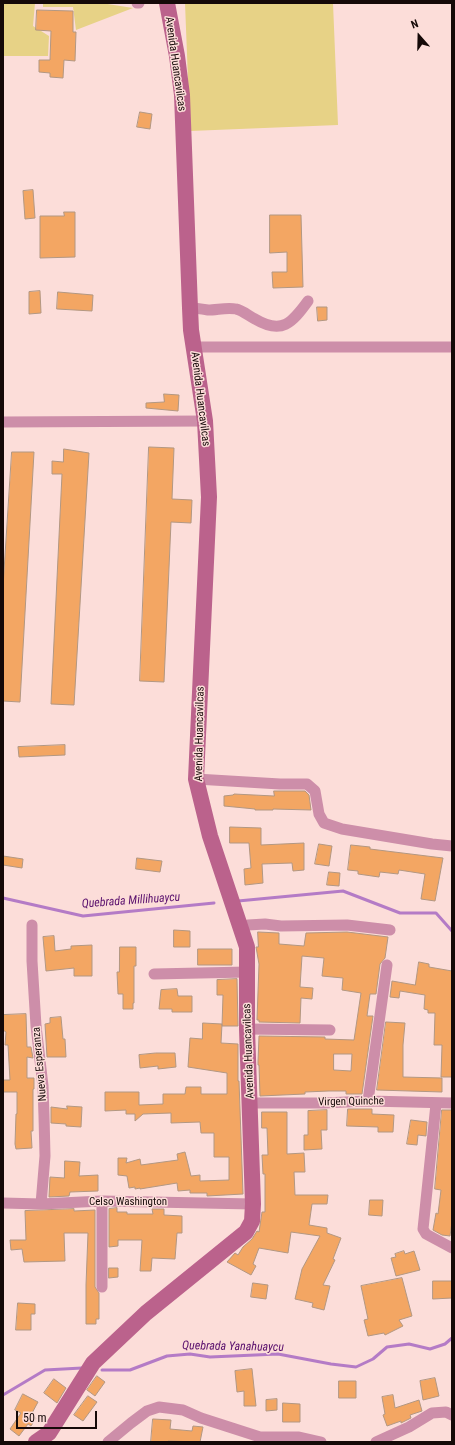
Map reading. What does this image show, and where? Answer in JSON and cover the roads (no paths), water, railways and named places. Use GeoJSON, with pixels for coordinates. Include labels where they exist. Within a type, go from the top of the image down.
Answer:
{"type":"FeatureCollection","features":[{"type":"Feature","properties":{"kind":"street","name":"Avenida Huancavilcas"},"geometry":{"type":"LineString","coordinates":[[36,1442],[49,1433],[93,1363],[146,1313],[246,1232],[252,1221],[253,1204],[247,1029],[247,947],[210,836],[196,779],[209,498],[205,421],[190,308],[182,95],[177,56],[166,3]]}},
{"type":"Feature","properties":{"kind":"street"},"geometry":{"type":"LineString","coordinates":[[190,308],[208,310],[226,308],[237,309],[261,322],[272,326],[282,326],[291,322],[308,302]]}},
{"type":"Feature","properties":{"kind":"street"},"geometry":{"type":"LineString","coordinates":[[194,347],[452,348]]}},
{"type":"Feature","properties":{"kind":"street"},"geometry":{"type":"LineString","coordinates":[[3,422],[205,421]]}},
{"type":"Feature","properties":{"kind":"street"},"geometry":{"type":"LineString","coordinates":[[196,779],[280,784],[307,784],[315,791],[318,814],[324,824],[342,829],[452,846]]}},
{"type":"Feature","properties":{"kind":"street"},"geometry":{"type":"LineString","coordinates":[[241,929],[248,925],[265,924],[281,926],[347,925],[390,930]]}},
{"type":"Feature","properties":{"kind":"street","name":"Nueva Esperanza"},"geometry":{"type":"LineString","coordinates":[[32,925],[36,1019],[43,1086],[44,1116],[45,1156],[41,1204]]}},
{"type":"Feature","properties":{"kind":"street"},"geometry":{"type":"LineString","coordinates":[[368,1101],[387,965]]}},
{"type":"Feature","properties":{"kind":"street"},"geometry":{"type":"LineString","coordinates":[[154,974],[247,972]]}},
{"type":"Feature","properties":{"kind":"street"},"geometry":{"type":"LineString","coordinates":[[247,1029],[330,1030]]}},
{"type":"Feature","properties":{"kind":"street","name":"Virgen Quinche"},"geometry":{"type":"LineString","coordinates":[[250,1103],[324,1103],[368,1101],[436,1104],[452,1103]]}},
{"type":"Feature","properties":{"kind":"street"},"geometry":{"type":"LineString","coordinates":[[436,1104],[424,1230],[426,1234],[452,1248]]}},
{"type":"Feature","properties":{"kind":"street"},"geometry":{"type":"LineString","coordinates":[[102,1201],[102,1287]]}},
{"type":"Feature","properties":{"kind":"street","name":"Celso Washington"},"geometry":{"type":"LineString","coordinates":[[3,1203],[41,1204],[102,1201],[253,1204]]}},
{"type":"Feature","properties":{"kind":"street"},"geometry":{"type":"LineString","coordinates":[[108,1442],[142,1415],[160,1406],[183,1410],[201,1418],[260,1437],[299,1437],[321,1442]]}},
{"type":"Feature","properties":{"kind":"street"},"geometry":{"type":"LineString","coordinates":[[376,1442],[409,1427],[432,1413],[446,1412],[452,1415]]}},
{"type":"Feature","properties":{"kind":"waterway","name":"Quebrada Millihuaycu"},"geometry":{"type":"LineString","coordinates":[[238,901],[343,891],[400,913],[436,913],[452,931]]}},
{"type":"Feature","properties":{"kind":"waterway","name":"Quebrada Millihuaycu"},"geometry":{"type":"LineString","coordinates":[[3,898],[83,916],[214,903]]}},
{"type":"Feature","properties":{"kind":"waterway","name":"Quebrada Yanahuaycu"},"geometry":{"type":"LineString","coordinates":[[102,1370],[130,1370],[167,1356],[190,1354],[210,1357],[278,1354],[356,1367],[373,1359],[387,1347],[409,1344],[430,1349],[445,1344],[452,1338]]}},
{"type":"Feature","properties":{"kind":"waterway","name":"Quebrada Yanahuaycu"},"geometry":{"type":"LineString","coordinates":[[3,1395],[45,1370],[82,1368]]}}]}
